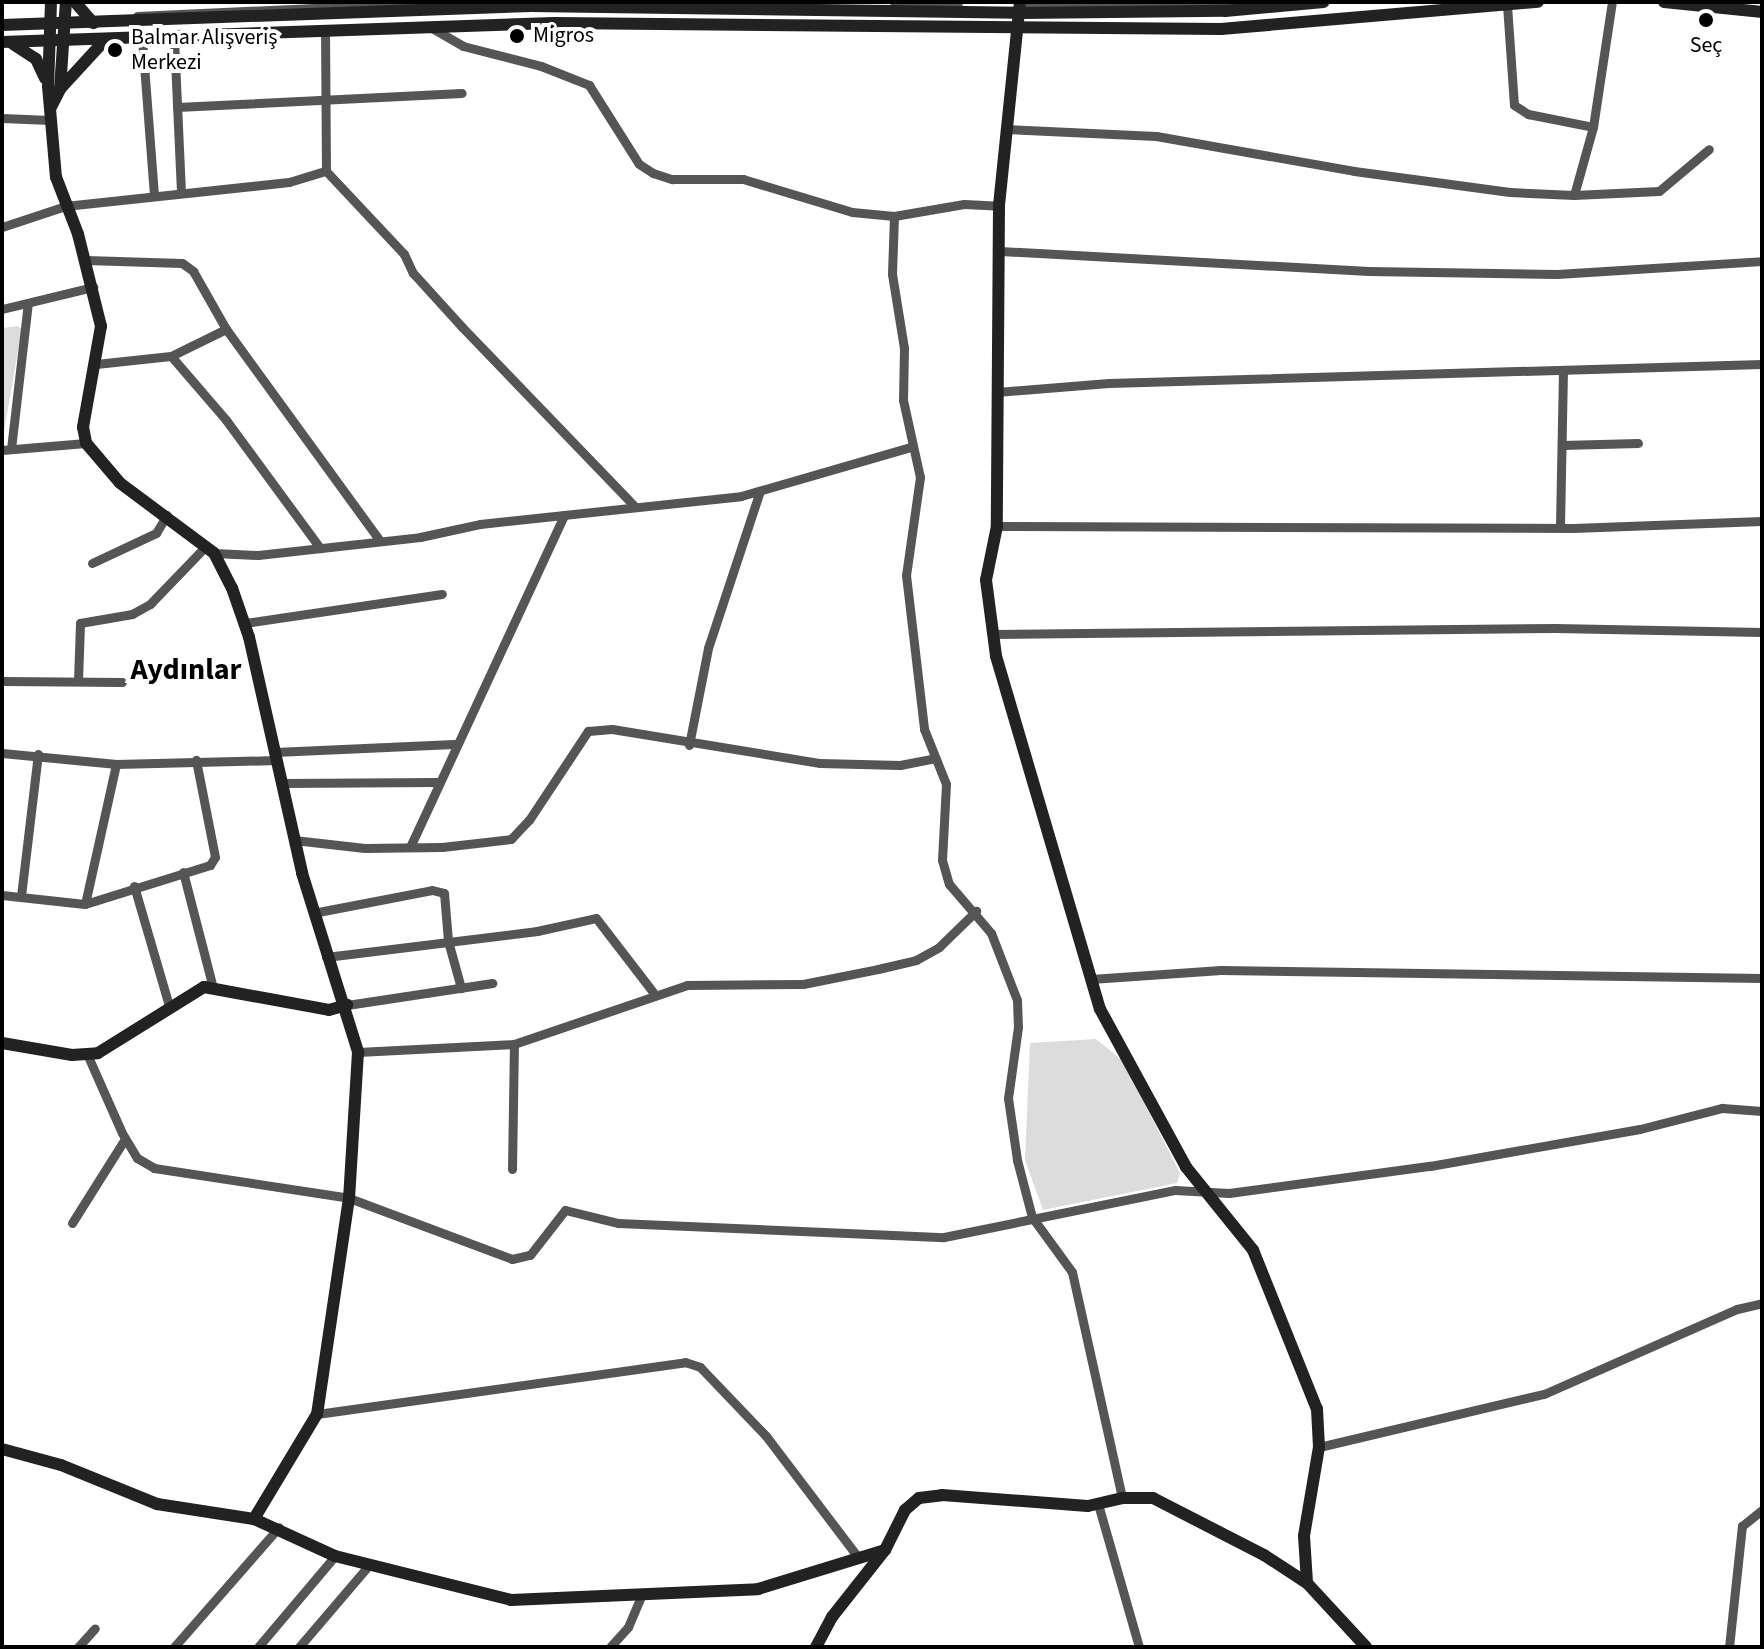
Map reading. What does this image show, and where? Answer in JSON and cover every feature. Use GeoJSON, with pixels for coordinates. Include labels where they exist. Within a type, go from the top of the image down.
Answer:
{"type":"FeatureCollection","features":[{"type":"Feature","properties":{"kind":"street"},"geometry":{"type":"LineString","coordinates":[[50,2],[54,88]]}},
{"type":"Feature","properties":{"kind":"street"},"geometry":{"type":"LineString","coordinates":[[35,25],[50,2]]}},
{"type":"Feature","properties":{"kind":"street"},"geometry":{"type":"LineString","coordinates":[[66,2],[67,42],[54,88],[51,113],[56,177],[86,260],[101,326],[83,427],[86,443],[120,483],[210,550],[245,623],[313,913],[326,957],[347,1005],[358,1052],[349,1198],[317,1414],[254,1519]]}},
{"type":"Feature","properties":{"kind":"street"},"geometry":{"type":"LineString","coordinates":[[75,2],[93,23]]}},
{"type":"Feature","properties":{"kind":"street"},"geometry":{"type":"LineString","coordinates":[[152,13],[156,2]]}},
{"type":"Feature","properties":{"kind":"street"},"geometry":{"type":"LineString","coordinates":[[114,22],[152,13],[441,2]]}},
{"type":"Feature","properties":{"kind":"street"},"geometry":{"type":"LineString","coordinates":[[894,2],[958,6]]}},
{"type":"Feature","properties":{"kind":"street"},"geometry":{"type":"LineString","coordinates":[[1020,7],[1247,2]]}},
{"type":"Feature","properties":{"kind":"street"},"geometry":{"type":"LineString","coordinates":[[2,25],[544,4],[1225,11],[1324,2]]}},
{"type":"Feature","properties":{"kind":"street"},"geometry":{"type":"LineString","coordinates":[[6,42],[554,23],[1014,30],[1221,29],[1538,2]]}},
{"type":"Feature","properties":{"kind":"street"},"geometry":{"type":"LineString","coordinates":[[1574,195],[1593,127],[1612,2]]}},
{"type":"Feature","properties":{"kind":"street"},"geometry":{"type":"LineString","coordinates":[[1664,2],[1762,12]]}},
{"type":"Feature","properties":{"kind":"street"},"geometry":{"type":"LineString","coordinates":[[1507,5],[1514,105],[1528,114],[1593,127]]}},
{"type":"Feature","properties":{"kind":"street"},"geometry":{"type":"LineString","coordinates":[[1020,7],[1014,30],[999,206],[997,526],[986,580],[993,634],[1100,1009],[1186,1167],[1253,1250],[1317,1409],[1319,1447],[1304,1536],[1307,1583]]}},
{"type":"Feature","properties":{"kind":"street"},"geometry":{"type":"LineString","coordinates":[[432,28],[463,46],[589,85],[639,164],[653,173],[672,179],[743,179],[852,212],[894,216],[964,204],[999,206]]}},
{"type":"Feature","properties":{"kind":"street"},"geometry":{"type":"LineString","coordinates":[[325,32],[326,171],[404,254],[413,273],[462,327],[633,505]]}},
{"type":"Feature","properties":{"kind":"street"},"geometry":{"type":"LineString","coordinates":[[174,38],[181,193]]}},
{"type":"Feature","properties":{"kind":"street"},"geometry":{"type":"LineString","coordinates":[[142,39],[154,196]]}},
{"type":"Feature","properties":{"kind":"street"},"geometry":{"type":"LineString","coordinates":[[54,88],[105,40]]}},
{"type":"Feature","properties":{"kind":"street"},"geometry":{"type":"LineString","coordinates":[[6,42],[40,64],[54,88]]}},
{"type":"Feature","properties":{"kind":"street"},"geometry":{"type":"LineString","coordinates":[[177,107],[324,103],[462,93]]}},
{"type":"Feature","properties":{"kind":"street"},"geometry":{"type":"LineString","coordinates":[[2,118],[51,113]]}},
{"type":"Feature","properties":{"kind":"street"},"geometry":{"type":"LineString","coordinates":[[1006,129],[1156,136],[1370,174],[1510,192],[1574,195],[1659,191],[1709,149]]}},
{"type":"Feature","properties":{"kind":"street"},"geometry":{"type":"LineString","coordinates":[[2,227],[65,206],[289,182],[326,171]]}},
{"type":"Feature","properties":{"kind":"street"},"geometry":{"type":"LineString","coordinates":[[894,216],[892,274],[911,447],[920,477],[906,575],[924,729],[946,784],[942,860],[949,884],[976,911],[991,933],[1017,1000],[1018,1027],[1008,1098],[1032,1217],[1072,1272],[1122,1498]]}},
{"type":"Feature","properties":{"kind":"street"},"geometry":{"type":"LineString","coordinates":[[1000,251],[1384,271],[1605,273],[1762,261]]}},
{"type":"Feature","properties":{"kind":"street"},"geometry":{"type":"LineString","coordinates":[[86,260],[182,263],[193,271],[226,329],[380,541]]}},
{"type":"Feature","properties":{"kind":"street"},"geometry":{"type":"LineString","coordinates":[[2,309],[93,287]]}},
{"type":"Feature","properties":{"kind":"street"},"geometry":{"type":"LineString","coordinates":[[28,303],[6,450],[86,443]]}},
{"type":"Feature","properties":{"kind":"street"},"geometry":{"type":"LineString","coordinates":[[96,364],[171,356],[226,329]]}},
{"type":"Feature","properties":{"kind":"street"},"geometry":{"type":"LineString","coordinates":[[171,356],[226,420],[320,548]]}},
{"type":"Feature","properties":{"kind":"street"},"geometry":{"type":"LineString","coordinates":[[997,392],[1109,383],[1762,364]]}},
{"type":"Feature","properties":{"kind":"street"},"geometry":{"type":"LineString","coordinates":[[1560,526],[1563,372]]}},
{"type":"Feature","properties":{"kind":"street"},"geometry":{"type":"LineString","coordinates":[[1562,445],[1638,443]]}},
{"type":"Feature","properties":{"kind":"street"},"geometry":{"type":"LineString","coordinates":[[78,681],[80,623],[132,614],[150,604],[210,550],[258,555],[760,491],[911,447]]}},
{"type":"Feature","properties":{"kind":"street"},"geometry":{"type":"LineString","coordinates":[[689,745],[708,648],[760,491]]}},
{"type":"Feature","properties":{"kind":"street"},"geometry":{"type":"LineString","coordinates":[[92,563],[156,533],[167,515]]}},
{"type":"Feature","properties":{"kind":"street"},"geometry":{"type":"LineString","coordinates":[[410,847],[454,744],[564,515]]}},
{"type":"Feature","properties":{"kind":"street"},"geometry":{"type":"LineString","coordinates":[[997,526],[1560,526],[1762,521]]}},
{"type":"Feature","properties":{"kind":"street"},"geometry":{"type":"LineString","coordinates":[[245,623],[442,594]]}},
{"type":"Feature","properties":{"kind":"street"},"geometry":{"type":"LineString","coordinates":[[993,634],[1549,628],[1762,632]]}},
{"type":"Feature","properties":{"kind":"street"},"geometry":{"type":"LineString","coordinates":[[2,681],[122,682]]}},
{"type":"Feature","properties":{"kind":"street"},"geometry":{"type":"LineString","coordinates":[[294,840],[410,847],[511,839],[529,820],[588,731],[612,729],[689,745],[820,763],[900,765],[935,758]]}},
{"type":"Feature","properties":{"kind":"street"},"geometry":{"type":"LineString","coordinates":[[2,753],[38,754],[116,764],[454,744]]}},
{"type":"Feature","properties":{"kind":"street"},"geometry":{"type":"LineString","coordinates":[[21,896],[38,754]]}},
{"type":"Feature","properties":{"kind":"street"},"geometry":{"type":"LineString","coordinates":[[2,895],[85,904],[134,886],[210,865],[215,857],[196,760]]}},
{"type":"Feature","properties":{"kind":"street"},"geometry":{"type":"LineString","coordinates":[[85,904],[116,764]]}},
{"type":"Feature","properties":{"kind":"street"},"geometry":{"type":"LineString","coordinates":[[282,783],[437,782]]}},
{"type":"Feature","properties":{"kind":"street"},"geometry":{"type":"LineString","coordinates":[[183,872],[213,988]]}},
{"type":"Feature","properties":{"kind":"street"},"geometry":{"type":"LineString","coordinates":[[134,886],[169,1006]]}},
{"type":"Feature","properties":{"kind":"street"},"geometry":{"type":"LineString","coordinates":[[313,913],[432,890],[444,893],[448,941],[461,988]]}},
{"type":"Feature","properties":{"kind":"street"},"geometry":{"type":"LineString","coordinates":[[358,1052],[514,1044],[653,992],[726,981],[803,984],[916,960],[939,947],[976,911]]}},
{"type":"Feature","properties":{"kind":"street"},"geometry":{"type":"LineString","coordinates":[[326,957],[537,931],[596,918],[653,992]]}},
{"type":"Feature","properties":{"kind":"street"},"geometry":{"type":"LineString","coordinates":[[1091,979],[1221,970],[1762,978]]}},
{"type":"Feature","properties":{"kind":"street"},"geometry":{"type":"LineString","coordinates":[[2,1043],[98,1053],[186,994],[213,988],[329,1010],[492,983]]}},
{"type":"Feature","properties":{"kind":"street"},"geometry":{"type":"LineString","coordinates":[[512,1169],[514,1044]]}},
{"type":"Feature","properties":{"kind":"street"},"geometry":{"type":"LineString","coordinates":[[87,1054],[125,1139],[137,1158],[154,1168],[349,1198],[512,1259],[530,1255],[565,1210],[618,1223],[944,1237],[999,1229],[1032,1217],[1175,1190],[1205,1192],[1430,1166],[1640,1129],[1722,1108],[1762,1111]]}},
{"type":"Feature","properties":{"kind":"street"},"geometry":{"type":"LineString","coordinates":[[72,1223],[125,1139]]}},
{"type":"Feature","properties":{"kind":"street"},"geometry":{"type":"LineString","coordinates":[[1319,1447],[1544,1394],[1762,1303]]}},
{"type":"Feature","properties":{"kind":"street"},"geometry":{"type":"LineString","coordinates":[[317,1414],[685,1362],[700,1367],[766,1436],[857,1556]]}},
{"type":"Feature","properties":{"kind":"street"},"geometry":{"type":"LineString","coordinates":[[2,1449],[61,1465],[157,1504],[254,1519],[279,1527],[335,1556],[511,1600],[758,1589],[857,1556],[885,1550]]}},
{"type":"Feature","properties":{"kind":"street"},"geometry":{"type":"LineString","coordinates":[[816,1647],[832,1617],[885,1550],[905,1510],[919,1498],[1098,1504],[1122,1498],[1153,1498],[1264,1555],[1307,1583],[1366,1647]]}},
{"type":"Feature","properties":{"kind":"street"},"geometry":{"type":"LineString","coordinates":[[1098,1504],[1139,1647]]}},
{"type":"Feature","properties":{"kind":"street"},"geometry":{"type":"LineString","coordinates":[[1729,1647],[1742,1526],[1762,1510]]}},
{"type":"Feature","properties":{"kind":"street"},"geometry":{"type":"LineString","coordinates":[[174,1647],[279,1527]]}},
{"type":"Feature","properties":{"kind":"street"},"geometry":{"type":"LineString","coordinates":[[258,1647],[335,1556]]}},
{"type":"Feature","properties":{"kind":"street"},"geometry":{"type":"LineString","coordinates":[[299,1647],[369,1565]]}},
{"type":"Feature","properties":{"kind":"street"},"geometry":{"type":"LineString","coordinates":[[610,1647],[628,1627],[641,1596]]}},
{"type":"Feature","properties":{"kind":"street"},"geometry":{"type":"LineString","coordinates":[[78,1647],[95,1628]]}},
{"type":"Feature","properties":{"kind":"shaded area"},"geometry":{"type":"Polygon","coordinates":[[[17,326],[22,329],[2,442],[2,328],[17,326]]]}},
{"type":"Feature","properties":{"kind":"shaded area"},"geometry":{"type":"Polygon","coordinates":[[[1096,1039],[1122,1060],[1180,1173],[1177,1183],[1043,1210],[1025,1160],[1030,1043],[1096,1039]]]}},
{"type":"Feature","properties":{"kind":"place","name":"Seç"},"geometry":{"type":"Point","coordinates":[1706,20]}},
{"type":"Feature","properties":{"kind":"place","name":"Migros"},"geometry":{"type":"Point","coordinates":[517,36]}},
{"type":"Feature","properties":{"kind":"place","name":"Balmar Alışveriş Merkezi"},"geometry":{"type":"Point","coordinates":[115,50]}},
{"type":"Feature","properties":{"kind":"district","name":"Aydınlar"},"geometry":{"type":"Point","coordinates":[186,670]}}]}
